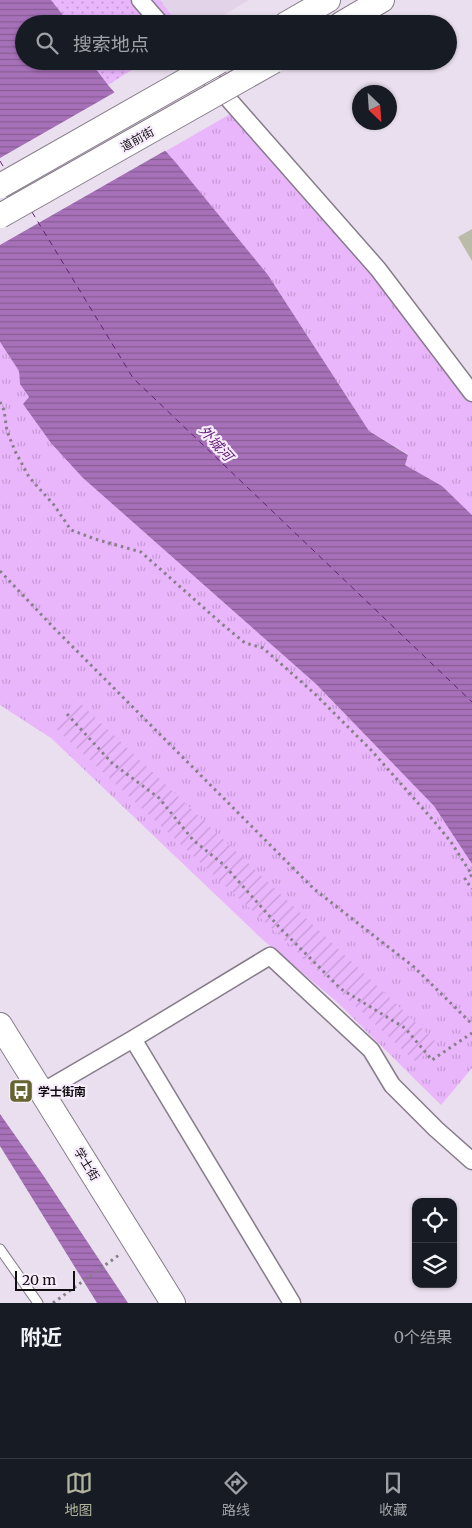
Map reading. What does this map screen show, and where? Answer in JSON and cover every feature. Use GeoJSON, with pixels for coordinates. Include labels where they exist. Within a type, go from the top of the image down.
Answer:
{"type":"FeatureCollection","features":[{"type":"Feature","properties":{"kind":"main road"},"geometry":{"type":"LineString","coordinates":[[302,15],[328,0]]}},
{"type":"Feature","properties":{"kind":"main road"},"geometry":{"type":"LineString","coordinates":[[356,15],[373,5]]}},
{"type":"Feature","properties":{"kind":"main road"},"geometry":{"type":"LineString","coordinates":[[0,186],[204,70]]}},
{"type":"Feature","properties":{"kind":"main road","name":"道前街"},"geometry":{"type":"LineString","coordinates":[[0,216],[258,70]]}},
{"type":"Feature","properties":{"kind":"main road","name":"学士街"},"geometry":{"type":"LineString","coordinates":[[0,1025],[173,1303]]}},
{"type":"Feature","properties":{"kind":"street"},"geometry":{"type":"LineString","coordinates":[[140,0],[153,15]]}},
{"type":"Feature","properties":{"kind":"street"},"geometry":{"type":"LineString","coordinates":[[202,70],[378,269],[472,393]]}},
{"type":"Feature","properties":{"kind":"street"},"geometry":{"type":"LineString","coordinates":[[42,1092],[270,956],[371,1050],[392,1085],[436,1129],[472,1161]]}},
{"type":"Feature","properties":{"kind":"street"},"geometry":{"type":"LineString","coordinates":[[133,1039],[292,1303]]}},
{"type":"Feature","properties":{"kind":"lane"},"geometry":{"type":"LineString","coordinates":[[0,1249],[38,1303]]}},
{"type":"Feature","properties":{"kind":"path"},"geometry":{"type":"LineString","coordinates":[[0,402],[4,410],[7,431],[29,477],[54,505],[71,530],[141,552],[244,643],[263,648],[315,694],[371,750],[451,842],[472,875],[465,879],[472,889]]}},
{"type":"Feature","properties":{"kind":"path"},"geometry":{"type":"LineString","coordinates":[[0,571],[54,628],[314,889],[414,967],[472,1024]]}},
{"type":"Feature","properties":{"kind":"path"},"geometry":{"type":"LineString","coordinates":[[67,714],[112,763],[159,798],[193,840],[224,865],[280,928],[341,989],[405,1028],[432,1060],[472,1033]]}},
{"type":"Feature","properties":{"kind":"path"},"geometry":{"type":"LineString","coordinates":[[53,1303],[108,1263]]}},
{"type":"Feature","properties":{"kind":"shaded area"},"geometry":{"type":"Polygon","coordinates":[[[159,0],[249,0],[223,15],[171,15],[159,0]]]}},
{"type":"Feature","properties":{"kind":"green space"},"geometry":{"type":"Polygon","coordinates":[[[51,0],[160,0],[171,15],[63,15],[51,0]]]}},
{"type":"Feature","properties":{"kind":"green space"},"geometry":{"type":"Polygon","coordinates":[[[97,70],[132,70],[108,85],[97,70]]]}},
{"type":"Feature","properties":{"kind":"green space"},"geometry":{"type":"Polygon","coordinates":[[[232,113],[373,270],[472,395],[472,515],[442,486],[405,465],[408,454],[369,431],[268,275],[166,151],[232,113]]]}},
{"type":"Feature","properties":{"kind":"green space"},"geometry":{"type":"Polygon","coordinates":[[[0,342],[19,371],[20,384],[29,397],[23,404],[83,478],[316,684],[434,806],[472,864],[472,1068],[441,1105],[337,1002],[262,939],[51,738],[0,705],[0,342]]]}},
{"type":"Feature","properties":{"kind":"green space"},"geometry":{"type":"Polygon","coordinates":[[[81,704],[435,1041],[417,1063],[52,725],[81,704]]]}},
{"type":"Feature","properties":{"kind":"water","name":"外城河"},"geometry":{"type":"Polygon","coordinates":[[[0,0],[51,0],[63,15],[15,15],[15,70],[97,70],[268,275],[369,431],[408,455],[405,465],[442,486],[472,515],[472,864],[434,806],[316,684],[83,478],[51,443],[23,404],[29,397],[20,384],[19,371],[0,342],[0,0]]]}},
{"type":"Feature","properties":{"kind":"water"},"geometry":{"type":"Polygon","coordinates":[[[0,1114],[128,1303],[97,1303],[0,1146],[0,1114]]]}},
{"type":"Feature","properties":{"kind":"pier"},"geometry":{"type":"Polygon","coordinates":[[[117,91],[168,149],[0,245],[0,158],[117,91]]]}},
{"type":"Feature","properties":{"kind":"building"},"geometry":{"type":"Polygon","coordinates":[[[472,229],[472,261],[458,237],[472,229]]]}},
{"type":"Feature","properties":{"kind":"ferry route"},"geometry":{"type":"LineString","coordinates":[[0,161],[6,171]]}},
{"type":"Feature","properties":{"kind":"ferry route"},"geometry":{"type":"LineString","coordinates":[[32,212],[133,378],[472,702]]}},
{"type":"Feature","properties":{"kind":"place","name":"学士街南"},"geometry":{"type":"Point","coordinates":[21,1091]}}]}
